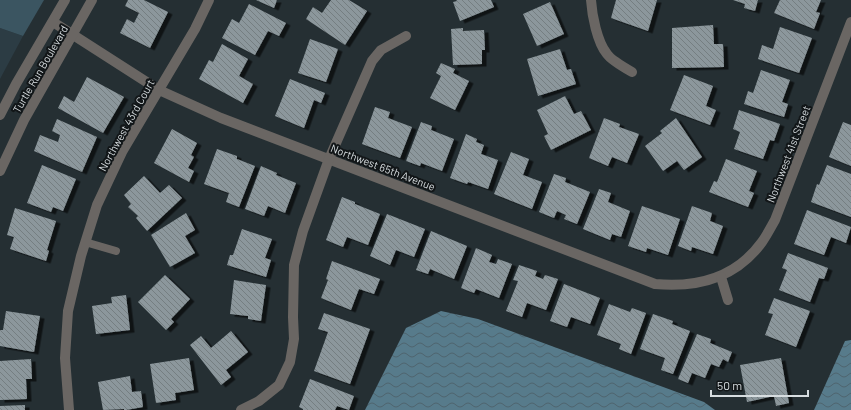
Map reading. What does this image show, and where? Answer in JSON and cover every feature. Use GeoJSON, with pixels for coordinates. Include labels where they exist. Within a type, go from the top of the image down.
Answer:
{"type":"FeatureCollection","features":[{"type":"Feature","properties":{"kind":"street","name":"Turtle Run Boulevard"},"geometry":{"type":"LineString","coordinates":[[0,115],[16,84],[65,0]]}},
{"type":"Feature","properties":{"kind":"street","name":"Turtle Run Boulevard"},"geometry":{"type":"LineString","coordinates":[[0,171],[24,120],[73,36],[92,0]]}},
{"type":"Feature","properties":{"kind":"street","name":"Northwest 43rd Court"},"geometry":{"type":"LineString","coordinates":[[69,410],[65,358],[68,311],[81,256],[97,205],[122,152],[195,29],[209,0]]}},
{"type":"Feature","properties":{"kind":"street"},"geometry":{"type":"LineString","coordinates":[[591,0],[592,12],[600,40],[607,54],[632,72]]}},
{"type":"Feature","properties":{"kind":"street","name":"Northwest 65th Avenue"},"geometry":{"type":"LineString","coordinates":[[53,22],[159,90],[221,118],[655,284],[674,286],[694,284],[721,277]]}},
{"type":"Feature","properties":{"kind":"street","name":"Northwest 41st Street"},"geometry":{"type":"LineString","coordinates":[[721,277],[744,262],[762,242],[775,220],[851,22]]}},
{"type":"Feature","properties":{"kind":"street"},"geometry":{"type":"LineString","coordinates":[[241,410],[259,401],[279,385],[290,362],[294,339],[294,265],[303,231],[329,159],[372,61],[381,50],[406,36]]}},
{"type":"Feature","properties":{"kind":"street"},"geometry":{"type":"LineString","coordinates":[[721,277],[728,300]]}},
{"type":"Feature","properties":{"kind":"lane"},"geometry":{"type":"LineString","coordinates":[[85,242],[116,251]]}},
{"type":"Feature","properties":{"kind":"shaded area"},"geometry":{"type":"Polygon","coordinates":[[[0,0],[44,0],[23,36],[0,28],[0,0]]]}},
{"type":"Feature","properties":{"kind":"shaded area"},"geometry":{"type":"Polygon","coordinates":[[[0,28],[23,36],[0,79],[0,28]]]}},
{"type":"Feature","properties":{"kind":"water"},"geometry":{"type":"Polygon","coordinates":[[[441,311],[478,319],[704,402],[715,410],[365,410],[406,328],[441,311]]]}},
{"type":"Feature","properties":{"kind":"water"},"geometry":{"type":"Polygon","coordinates":[[[851,340],[851,410],[814,410],[845,341],[851,340]]]}},
{"type":"Feature","properties":{"kind":"building"},"geometry":{"type":"Polygon","coordinates":[[[128,0],[144,0],[168,12],[150,48],[120,33],[127,19],[134,23],[139,13],[125,6],[128,0]]]}},
{"type":"Feature","properties":{"kind":"building"},"geometry":{"type":"Polygon","coordinates":[[[256,0],[277,0],[274,8],[256,0]]]}},
{"type":"Feature","properties":{"kind":"building"},"geometry":{"type":"Polygon","coordinates":[[[331,0],[349,0],[367,11],[345,45],[306,19],[313,7],[322,13],[331,0]]]}},
{"type":"Feature","properties":{"kind":"building"},"geometry":{"type":"Polygon","coordinates":[[[456,0],[491,0],[494,7],[460,21],[453,2],[457,1],[456,0]]]}},
{"type":"Feature","properties":{"kind":"building"},"geometry":{"type":"Polygon","coordinates":[[[616,0],[657,0],[648,31],[611,18],[616,0]]]}},
{"type":"Feature","properties":{"kind":"building"},"geometry":{"type":"Polygon","coordinates":[[[733,0],[758,0],[755,11],[744,8],[745,4],[733,0]]]}},
{"type":"Feature","properties":{"kind":"building"},"geometry":{"type":"Polygon","coordinates":[[[780,0],[821,0],[816,12],[820,13],[814,29],[774,13],[780,0]]]}},
{"type":"Feature","properties":{"kind":"building"},"geometry":{"type":"Polygon","coordinates":[[[550,2],[564,34],[537,46],[523,14],[550,2]]]}},
{"type":"Feature","properties":{"kind":"building"},"geometry":{"type":"Polygon","coordinates":[[[249,4],[286,23],[279,36],[268,31],[255,55],[222,38],[232,19],[239,23],[249,4]]]}},
{"type":"Feature","properties":{"kind":"building"},"geometry":{"type":"Polygon","coordinates":[[[713,25],[714,44],[723,44],[724,67],[672,68],[672,28],[713,25]]]}},
{"type":"Feature","properties":{"kind":"building"},"geometry":{"type":"Polygon","coordinates":[[[780,27],[812,38],[799,73],[758,59],[762,45],[773,49],[780,27]]]}},
{"type":"Feature","properties":{"kind":"building"},"geometry":{"type":"Polygon","coordinates":[[[463,28],[463,31],[484,30],[485,50],[482,50],[482,64],[453,65],[451,29],[463,28]]]}},
{"type":"Feature","properties":{"kind":"building"},"geometry":{"type":"Polygon","coordinates":[[[310,39],[338,49],[326,82],[298,73],[310,39]]]}},
{"type":"Feature","properties":{"kind":"building"},"geometry":{"type":"Polygon","coordinates":[[[222,44],[248,59],[239,76],[253,84],[243,103],[199,79],[209,60],[213,62],[222,44]]]}},
{"type":"Feature","properties":{"kind":"building"},"geometry":{"type":"Polygon","coordinates":[[[560,49],[567,70],[571,69],[576,84],[538,96],[527,59],[560,49]]]}},
{"type":"Feature","properties":{"kind":"building"},"geometry":{"type":"Polygon","coordinates":[[[441,63],[455,69],[453,73],[469,81],[455,110],[430,98],[441,76],[436,73],[441,63]]]}},
{"type":"Feature","properties":{"kind":"building"},"geometry":{"type":"Polygon","coordinates":[[[761,70],[790,80],[782,102],[788,104],[784,117],[744,104],[748,91],[753,93],[761,70]]]}},
{"type":"Feature","properties":{"kind":"building"},"geometry":{"type":"Polygon","coordinates":[[[684,75],[713,86],[706,106],[716,110],[710,125],[670,110],[684,75]]]}},
{"type":"Feature","properties":{"kind":"building"},"geometry":{"type":"Polygon","coordinates":[[[87,77],[124,97],[103,133],[58,108],[64,96],[74,102],[87,77]]]}},
{"type":"Feature","properties":{"kind":"building"},"geometry":{"type":"Polygon","coordinates":[[[290,79],[325,93],[321,103],[314,100],[304,128],[275,116],[290,79]]]}},
{"type":"Feature","properties":{"kind":"building"},"geometry":{"type":"Polygon","coordinates":[[[565,96],[574,114],[581,111],[591,130],[551,150],[544,136],[548,134],[537,110],[565,96]]]}},
{"type":"Feature","properties":{"kind":"building"},"geometry":{"type":"Polygon","coordinates":[[[375,107],[390,112],[388,118],[412,127],[400,158],[362,144],[375,107]]]}},
{"type":"Feature","properties":{"kind":"building"},"geometry":{"type":"Polygon","coordinates":[[[739,110],[780,124],[774,141],[770,140],[763,159],[734,149],[740,132],[733,129],[739,110]]]}},
{"type":"Feature","properties":{"kind":"building"},"geometry":{"type":"Polygon","coordinates":[[[604,118],[620,124],[619,127],[639,134],[627,163],[612,157],[608,166],[589,158],[604,118]]]}},
{"type":"Feature","properties":{"kind":"building"},"geometry":{"type":"Polygon","coordinates":[[[676,118],[702,157],[684,170],[677,161],[663,171],[645,146],[662,133],[660,131],[676,118]]]}},
{"type":"Feature","properties":{"kind":"building"},"geometry":{"type":"Polygon","coordinates":[[[57,119],[97,137],[82,172],[34,151],[40,135],[58,142],[60,135],[52,131],[57,119]]]}},
{"type":"Feature","properties":{"kind":"building"},"geometry":{"type":"Polygon","coordinates":[[[421,122],[432,126],[431,130],[454,139],[442,171],[421,163],[420,166],[406,161],[421,122]]]}},
{"type":"Feature","properties":{"kind":"building"},"geometry":{"type":"Polygon","coordinates":[[[843,122],[851,125],[851,166],[829,157],[843,122]]]}},
{"type":"Feature","properties":{"kind":"building"},"geometry":{"type":"Polygon","coordinates":[[[172,129],[197,143],[191,155],[194,157],[188,168],[194,171],[189,182],[154,163],[172,129]]]}},
{"type":"Feature","properties":{"kind":"building"},"geometry":{"type":"Polygon","coordinates":[[[466,134],[477,139],[476,142],[484,145],[481,154],[498,160],[488,189],[450,178],[466,134]]]}},
{"type":"Feature","properties":{"kind":"building"},"geometry":{"type":"Polygon","coordinates":[[[217,149],[237,156],[237,159],[255,166],[239,207],[226,202],[229,193],[204,184],[217,149]]]}},
{"type":"Feature","properties":{"kind":"building"},"geometry":{"type":"Polygon","coordinates":[[[511,152],[529,159],[523,175],[542,182],[532,209],[494,194],[511,152]]]}},
{"type":"Feature","properties":{"kind":"building"},"geometry":{"type":"Polygon","coordinates":[[[726,159],[757,171],[749,191],[754,193],[748,207],[709,192],[714,181],[717,182],[726,159]]]}},
{"type":"Feature","properties":{"kind":"building"},"geometry":{"type":"Polygon","coordinates":[[[42,165],[76,179],[63,211],[53,207],[51,212],[27,203],[42,165]]]}},
{"type":"Feature","properties":{"kind":"building"},"geometry":{"type":"Polygon","coordinates":[[[827,165],[851,174],[851,217],[811,202],[817,184],[819,185],[827,165]]]}},
{"type":"Feature","properties":{"kind":"building"},"geometry":{"type":"Polygon","coordinates":[[[261,166],[277,173],[276,175],[296,183],[285,213],[268,206],[264,216],[245,209],[261,166]]]}},
{"type":"Feature","properties":{"kind":"building"},"geometry":{"type":"Polygon","coordinates":[[[554,174],[566,178],[565,182],[590,192],[577,224],[564,219],[566,215],[557,211],[554,218],[539,212],[554,174]]]}},
{"type":"Feature","properties":{"kind":"building"},"geometry":{"type":"Polygon","coordinates":[[[144,176],[160,193],[169,185],[182,198],[147,231],[136,218],[138,216],[128,207],[131,204],[124,195],[144,176]]]}},
{"type":"Feature","properties":{"kind":"building"},"geometry":{"type":"Polygon","coordinates":[[[599,189],[611,193],[608,202],[630,211],[621,237],[612,234],[610,240],[583,229],[599,189]]]}},
{"type":"Feature","properties":{"kind":"building"},"geometry":{"type":"Polygon","coordinates":[[[342,197],[380,214],[368,245],[347,237],[343,247],[326,240],[342,197]]]}},
{"type":"Feature","properties":{"kind":"building"},"geometry":{"type":"Polygon","coordinates":[[[642,206],[680,219],[668,255],[647,248],[646,252],[628,246],[642,206]]]}},
{"type":"Feature","properties":{"kind":"building"},"geometry":{"type":"Polygon","coordinates":[[[692,206],[712,213],[710,221],[723,226],[713,254],[692,247],[691,251],[678,246],[692,206]]]}},
{"type":"Feature","properties":{"kind":"building"},"geometry":{"type":"Polygon","coordinates":[[[15,208],[56,221],[47,250],[49,251],[46,261],[10,249],[14,237],[7,235],[15,208]]]}},
{"type":"Feature","properties":{"kind":"building"},"geometry":{"type":"Polygon","coordinates":[[[807,210],[851,227],[846,243],[831,237],[824,255],[794,244],[807,210]]]}},
{"type":"Feature","properties":{"kind":"building"},"geometry":{"type":"Polygon","coordinates":[[[186,213],[195,230],[185,236],[195,253],[170,267],[151,235],[186,213]]]}},
{"type":"Feature","properties":{"kind":"building"},"geometry":{"type":"Polygon","coordinates":[[[387,214],[425,229],[414,257],[396,250],[390,265],[370,256],[387,214]]]}},
{"type":"Feature","properties":{"kind":"building"},"geometry":{"type":"Polygon","coordinates":[[[242,229],[272,239],[265,258],[271,260],[266,277],[227,265],[230,255],[233,255],[242,229]]]}},
{"type":"Feature","properties":{"kind":"building"},"geometry":{"type":"Polygon","coordinates":[[[431,231],[467,246],[454,279],[430,269],[428,274],[416,270],[431,231]]]}},
{"type":"Feature","properties":{"kind":"building"},"geometry":{"type":"Polygon","coordinates":[[[476,248],[492,255],[489,262],[496,264],[498,259],[512,264],[499,298],[476,289],[474,293],[461,288],[476,248]]]}},
{"type":"Feature","properties":{"kind":"building"},"geometry":{"type":"Polygon","coordinates":[[[788,253],[828,268],[824,279],[819,278],[810,302],[779,290],[787,270],[782,268],[788,253]]]}},
{"type":"Feature","properties":{"kind":"building"},"geometry":{"type":"Polygon","coordinates":[[[332,261],[380,279],[374,294],[359,289],[351,310],[321,298],[328,280],[326,279],[332,261]]]}},
{"type":"Feature","properties":{"kind":"building"},"geometry":{"type":"Polygon","coordinates":[[[519,265],[537,271],[535,276],[543,279],[545,275],[558,279],[546,310],[527,303],[522,317],[506,311],[518,281],[513,280],[519,265]]]}},
{"type":"Feature","properties":{"kind":"building"},"geometry":{"type":"Polygon","coordinates":[[[165,275],[190,299],[171,319],[174,322],[166,330],[138,302],[165,275]]]}},
{"type":"Feature","properties":{"kind":"building"},"geometry":{"type":"Polygon","coordinates":[[[234,280],[266,285],[261,321],[248,319],[248,316],[230,314],[234,280]]]}},
{"type":"Feature","properties":{"kind":"building"},"geometry":{"type":"Polygon","coordinates":[[[564,284],[600,298],[590,324],[571,317],[567,327],[550,321],[564,284]]]}},
{"type":"Feature","properties":{"kind":"building"},"geometry":{"type":"Polygon","coordinates":[[[126,295],[130,330],[96,334],[92,306],[112,303],[111,297],[126,295]]]}},
{"type":"Feature","properties":{"kind":"building"},"geometry":{"type":"Polygon","coordinates":[[[774,298],[810,311],[796,347],[765,335],[773,314],[768,313],[774,298]]]}},
{"type":"Feature","properties":{"kind":"building"},"geometry":{"type":"Polygon","coordinates":[[[609,304],[630,312],[632,308],[646,313],[631,354],[619,349],[621,344],[597,335],[609,304]]]}},
{"type":"Feature","properties":{"kind":"building"},"geometry":{"type":"Polygon","coordinates":[[[6,311],[40,316],[34,352],[0,346],[0,330],[3,330],[6,311]]]}},
{"type":"Feature","properties":{"kind":"building"},"geometry":{"type":"Polygon","coordinates":[[[324,313],[370,329],[350,384],[314,371],[328,332],[318,329],[324,313]]]}},
{"type":"Feature","properties":{"kind":"building"},"geometry":{"type":"Polygon","coordinates":[[[653,314],[673,321],[672,324],[690,331],[673,374],[661,370],[665,358],[640,349],[653,314]]]}},
{"type":"Feature","properties":{"kind":"building"},"geometry":{"type":"Polygon","coordinates":[[[231,331],[248,352],[226,370],[231,377],[221,385],[190,345],[201,336],[211,348],[231,331]]]}},
{"type":"Feature","properties":{"kind":"building"},"geometry":{"type":"Polygon","coordinates":[[[697,334],[711,339],[710,343],[732,352],[728,362],[723,359],[719,367],[711,364],[705,378],[692,373],[688,383],[678,379],[697,334]]]}},
{"type":"Feature","properties":{"kind":"building"},"geometry":{"type":"Polygon","coordinates":[[[189,358],[194,390],[175,393],[176,400],[156,403],[150,364],[189,358]]]}},
{"type":"Feature","properties":{"kind":"building"},"geometry":{"type":"Polygon","coordinates":[[[781,358],[789,403],[776,406],[774,396],[747,402],[740,365],[781,358]]]}},
{"type":"Feature","properties":{"kind":"building"},"geometry":{"type":"Polygon","coordinates":[[[31,359],[32,379],[26,379],[27,399],[0,400],[0,361],[31,359]]]}},
{"type":"Feature","properties":{"kind":"building"},"geometry":{"type":"Polygon","coordinates":[[[130,376],[132,392],[141,391],[143,407],[126,410],[103,410],[98,382],[130,376]]]}},
{"type":"Feature","properties":{"kind":"building"},"geometry":{"type":"Polygon","coordinates":[[[310,379],[354,396],[349,410],[337,406],[335,410],[303,410],[299,407],[310,379]]]}},
{"type":"Feature","properties":{"kind":"building"},"geometry":{"type":"Polygon","coordinates":[[[25,405],[25,410],[0,410],[0,406],[25,405]]]}}]}
